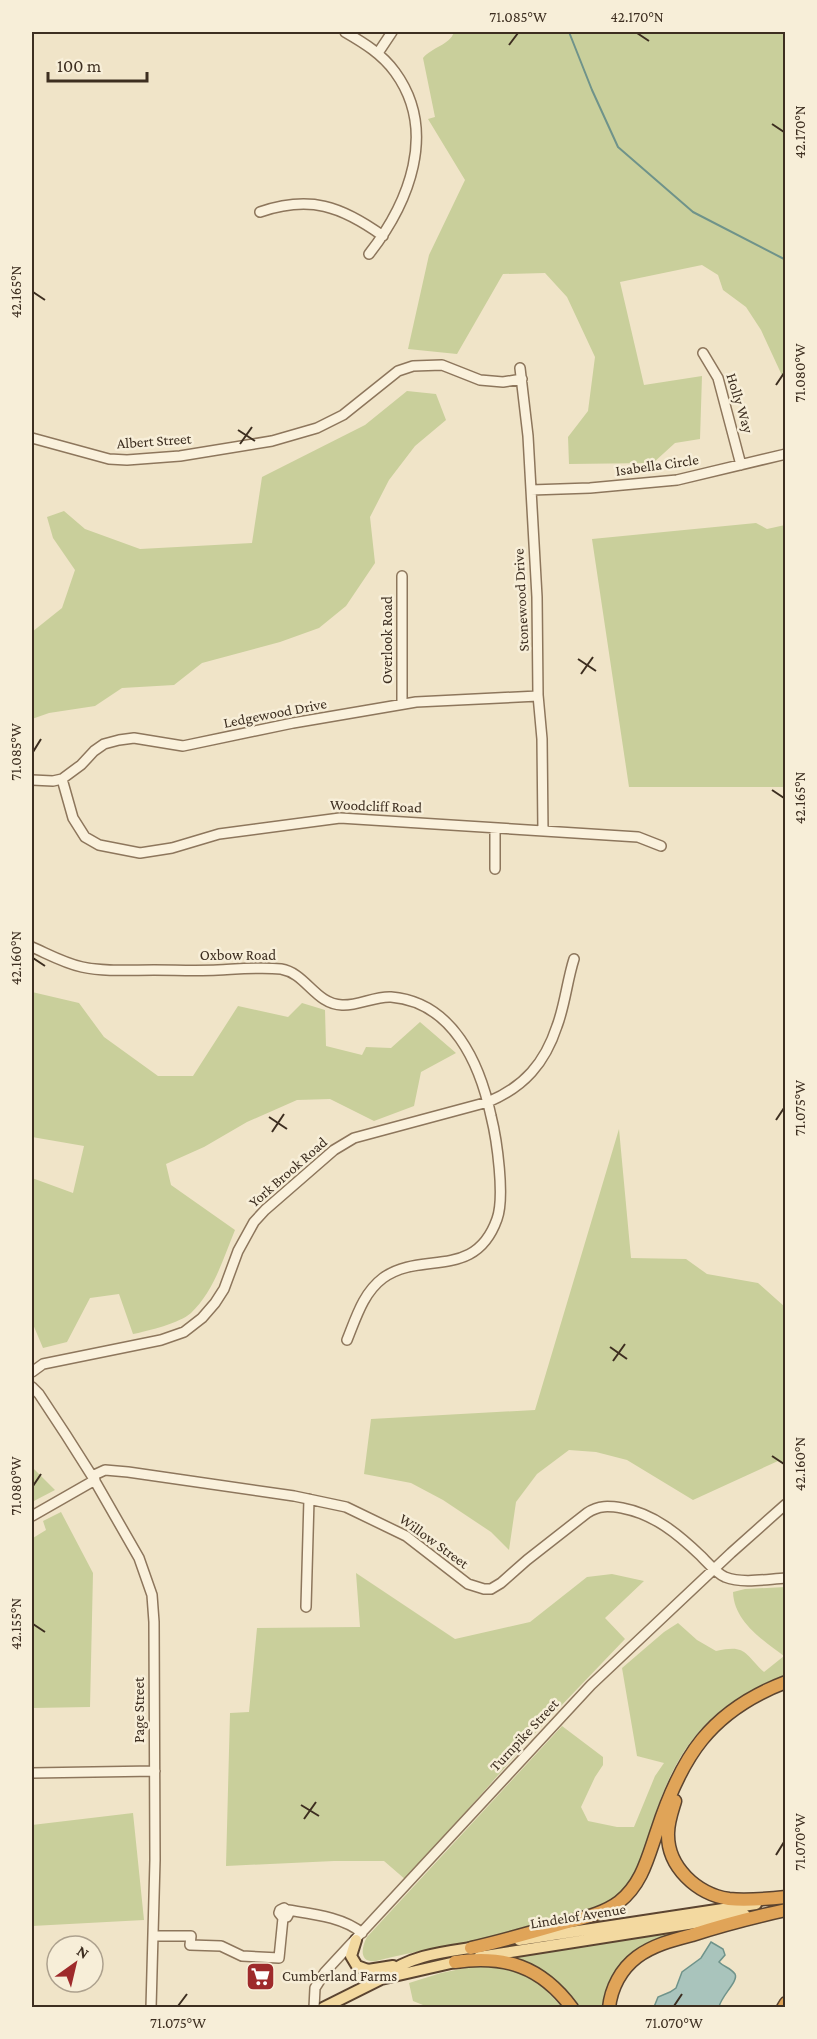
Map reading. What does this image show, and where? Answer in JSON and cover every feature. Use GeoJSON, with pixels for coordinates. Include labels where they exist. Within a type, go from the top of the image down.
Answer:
{"type":"FeatureCollection","features":[{"type":"Feature","properties":{"kind":"highway"},"geometry":{"type":"LineString","coordinates":[[471,1948],[593,1914],[618,1903],[640,1878],[672,1789],[693,1750],[712,1728],[736,1708],[762,1692],[786,1682]]}},
{"type":"Feature","properties":{"kind":"highway"},"geometry":{"type":"LineString","coordinates":[[786,1690],[765,1699],[741,1714],[706,1746],[679,1792],[669,1821],[668,1834],[670,1851],[676,1865],[689,1880],[703,1890],[724,1898],[739,1900],[786,1898]]}},
{"type":"Feature","properties":{"kind":"highway"},"geometry":{"type":"LineString","coordinates":[[609,2007],[618,1978],[630,1963],[646,1951],[714,1928],[786,1909]]}},
{"type":"Feature","properties":{"kind":"highway"},"geometry":{"type":"LineString","coordinates":[[454,1962],[486,1959],[522,1967],[556,1988],[572,2007]]}},
{"type":"Feature","properties":{"kind":"highway"},"geometry":{"type":"LineString","coordinates":[[783,2007],[786,2003]]}},
{"type":"Feature","properties":{"kind":"main road","name":"Lindelof Avenue"},"geometry":{"type":"LineString","coordinates":[[381,1979],[393,1969],[411,1961],[471,1948],[786,1898]]}},
{"type":"Feature","properties":{"kind":"main road","name":"Lindelof Avenue"},"geometry":{"type":"LineString","coordinates":[[323,2007],[381,1979],[454,1962],[786,1909]]}},
{"type":"Feature","properties":{"kind":"main road"},"geometry":{"type":"LineString","coordinates":[[359,1937],[351,1956],[354,1964],[360,1968],[375,1970],[411,1961]]}},
{"type":"Feature","properties":{"kind":"street"},"geometry":{"type":"LineString","coordinates":[[345,32],[378,53],[395,72],[412,111],[416,134],[416,154],[411,180],[393,222],[369,254]]}},
{"type":"Feature","properties":{"kind":"street"},"geometry":{"type":"LineString","coordinates":[[378,53],[392,32]]}},
{"type":"Feature","properties":{"kind":"street"},"geometry":{"type":"LineString","coordinates":[[260,212],[294,204],[330,207],[352,216],[383,236]]}},
{"type":"Feature","properties":{"kind":"street","name":"Holly Way"},"geometry":{"type":"LineString","coordinates":[[703,353],[718,378],[741,465]]}},
{"type":"Feature","properties":{"kind":"street","name":"Albert Street"},"geometry":{"type":"LineString","coordinates":[[32,438],[110,459],[174,457],[246,446],[317,428],[343,415],[398,371],[413,366],[442,365],[480,380],[503,382],[522,380]]}},
{"type":"Feature","properties":{"kind":"street","name":"Stonewood Drive"},"geometry":{"type":"LineString","coordinates":[[520,368],[528,436],[537,597],[543,831]]}},
{"type":"Feature","properties":{"kind":"street","name":"Isabella Circle"},"geometry":{"type":"LineString","coordinates":[[531,490],[649,484],[677,480],[786,454]]}},
{"type":"Feature","properties":{"kind":"street","name":"Overlook Road"},"geometry":{"type":"LineString","coordinates":[[402,576],[402,704]]}},
{"type":"Feature","properties":{"kind":"street","name":"Ledgewood Drive"},"geometry":{"type":"LineString","coordinates":[[62,778],[81,765],[104,744],[119,740],[134,738],[183,746],[293,723],[416,702],[538,696]]}},
{"type":"Feature","properties":{"kind":"street"},"geometry":{"type":"LineString","coordinates":[[32,780],[53,781],[62,778]]}},
{"type":"Feature","properties":{"kind":"street","name":"Woodcliff Road"},"geometry":{"type":"LineString","coordinates":[[62,778],[73,818],[85,837],[99,845],[140,853],[172,848],[219,834],[324,819],[357,819],[638,837],[661,846]]}},
{"type":"Feature","properties":{"kind":"street"},"geometry":{"type":"LineString","coordinates":[[495,828],[495,868]]}},
{"type":"Feature","properties":{"kind":"street","name":"Oxbow Road"},"geometry":{"type":"LineString","coordinates":[[32,947],[64,962],[99,970],[256,968],[284,970],[294,974],[323,1000],[343,1005],[389,997],[411,1001],[430,1010],[448,1023],[465,1044],[479,1072],[493,1122],[501,1199],[497,1219],[488,1237],[476,1252],[457,1259],[401,1270],[384,1278],[370,1292],[359,1309],[347,1340]]}},
{"type":"Feature","properties":{"kind":"street","name":"York Brook Road"},"geometry":{"type":"LineString","coordinates":[[32,1372],[43,1364],[161,1340],[184,1332],[202,1318],[224,1289],[238,1251],[254,1222],[334,1150],[354,1138],[488,1102],[502,1096],[526,1080],[542,1058],[557,1026],[574,959]]}},
{"type":"Feature","properties":{"kind":"street","name":"Page Street"},"geometry":{"type":"LineString","coordinates":[[32,1388],[39,1394],[94,1478],[139,1558],[152,1595],[154,1771],[151,2007]]}},
{"type":"Feature","properties":{"kind":"street","name":"Willow Street"},"geometry":{"type":"LineString","coordinates":[[94,1478],[101,1471],[114,1471],[309,1498],[346,1507],[394,1530],[420,1546],[464,1582],[480,1589],[491,1589],[498,1585],[587,1513],[601,1506],[637,1511],[662,1524],[723,1576],[735,1580],[786,1578]]}},
{"type":"Feature","properties":{"kind":"street"},"geometry":{"type":"LineString","coordinates":[[32,1516],[94,1478]]}},
{"type":"Feature","properties":{"kind":"street"},"geometry":{"type":"LineString","coordinates":[[306,1607],[309,1498]]}},
{"type":"Feature","properties":{"kind":"street","name":"Turnpike Street"},"geometry":{"type":"LineString","coordinates":[[314,2007],[314,1991],[319,1980],[581,1696],[786,1504]]}},
{"type":"Feature","properties":{"kind":"street"},"geometry":{"type":"LineString","coordinates":[[32,1773],[154,1771]]}},
{"type":"Feature","properties":{"kind":"street"},"geometry":{"type":"LineString","coordinates":[[153,1936],[190,1936],[190,1945],[221,1946],[243,1956],[279,1958],[286,1914],[316,1915],[352,1926],[359,1937]]}},
{"type":"Feature","properties":{"kind":"green space"},"geometry":{"type":"Polygon","coordinates":[[[454,32],[785,32],[785,382],[761,330],[746,307],[723,290],[718,275],[702,265],[620,282],[644,385],[702,376],[700,439],[675,443],[653,463],[569,464],[568,437],[588,411],[595,357],[567,297],[545,273],[503,274],[457,354],[408,349],[429,255],[465,180],[428,119],[435,117],[423,58],[449,40],[454,32]]]}},
{"type":"Feature","properties":{"kind":"green space"},"geometry":{"type":"Polygon","coordinates":[[[407,391],[436,394],[446,420],[415,446],[389,480],[370,517],[375,563],[346,606],[319,628],[280,642],[202,663],[174,685],[122,688],[95,706],[49,713],[32,719],[32,632],[62,608],[75,570],[53,538],[47,517],[64,511],[85,529],[140,549],[252,543],[262,477],[365,425],[407,391]]]}},
{"type":"Feature","properties":{"kind":"green space"},"geometry":{"type":"Polygon","coordinates":[[[756,523],[767,529],[785,525],[785,787],[629,787],[592,539],[756,523]]]}},
{"type":"Feature","properties":{"kind":"green space"},"geometry":{"type":"Polygon","coordinates":[[[32,992],[79,1003],[104,1037],[158,1076],[193,1076],[238,1006],[288,1017],[302,1003],[325,1010],[326,1046],[362,1055],[366,1047],[391,1048],[420,1022],[456,1053],[421,1072],[414,1106],[374,1121],[330,1099],[297,1100],[247,1122],[204,1147],[166,1164],[171,1185],[235,1230],[206,1295],[186,1317],[133,1334],[119,1294],[90,1298],[67,1342],[43,1348],[32,1322],[32,1178],[73,1193],[84,1146],[32,1137],[32,992]]]}},
{"type":"Feature","properties":{"kind":"green space"},"geometry":{"type":"Polygon","coordinates":[[[619,1129],[631,1258],[686,1259],[707,1274],[758,1283],[785,1307],[785,1465],[778,1461],[693,1500],[627,1460],[596,1452],[569,1450],[537,1474],[516,1502],[509,1550],[491,1532],[443,1500],[411,1483],[364,1474],[371,1419],[535,1410],[619,1129]]]}},
{"type":"Feature","properties":{"kind":"green space"},"geometry":{"type":"Polygon","coordinates":[[[32,1467],[55,1490],[32,1502],[32,1467]]]}},
{"type":"Feature","properties":{"kind":"green space"},"geometry":{"type":"Polygon","coordinates":[[[61,1512],[93,1573],[90,1707],[32,1708],[32,1537],[46,1530],[43,1521],[61,1512]]]}},
{"type":"Feature","properties":{"kind":"green space"},"geometry":{"type":"Polygon","coordinates":[[[356,1573],[455,1639],[530,1622],[587,1577],[612,1574],[644,1581],[605,1618],[625,1639],[536,1732],[406,1880],[384,1861],[226,1866],[230,1713],[249,1712],[257,1628],[360,1627],[356,1573]]]}},
{"type":"Feature","properties":{"kind":"green space"},"geometry":{"type":"Polygon","coordinates":[[[785,1587],[785,1675],[736,1700],[699,1732],[672,1772],[661,1797],[635,1875],[630,1884],[614,1900],[587,1912],[492,1937],[376,1961],[367,1960],[364,1957],[363,1946],[367,1937],[562,1726],[603,1757],[603,1765],[581,1807],[588,1821],[617,1827],[634,1827],[655,1776],[664,1763],[637,1756],[622,1668],[678,1623],[697,1640],[716,1651],[733,1649],[744,1652],[764,1672],[784,1656],[759,1637],[744,1621],[738,1612],[733,1592],[745,1589],[785,1587]]]}},
{"type":"Feature","properties":{"kind":"green space"},"geometry":{"type":"Polygon","coordinates":[[[133,1813],[144,1920],[32,1926],[32,1825],[133,1813]]]}},
{"type":"Feature","properties":{"kind":"green space"},"geometry":{"type":"Polygon","coordinates":[[[693,1929],[628,1959],[603,2007],[577,2007],[550,1977],[533,1966],[513,1958],[693,1929]]]}},
{"type":"Feature","properties":{"kind":"green space"},"geometry":{"type":"Polygon","coordinates":[[[480,1965],[514,1969],[542,1986],[562,2007],[428,2007],[413,2001],[409,1983],[441,1973],[480,1965]]]}},
{"type":"Feature","properties":{"kind":"water"},"geometry":{"type":"Polygon","coordinates":[[[711,1942],[723,1949],[725,1955],[719,1962],[736,1977],[719,2007],[654,2007],[658,1997],[676,1988],[682,1972],[701,1958],[711,1942]]]}},
{"type":"Feature","properties":{"kind":"waterway"},"geometry":{"type":"LineString","coordinates":[[569,32],[618,147],[693,212],[786,260]]}},
{"type":"Feature","properties":{"kind":"place","name":"Cumberland Farms"},"geometry":{"type":"Point","coordinates":[261,1976]}}]}
